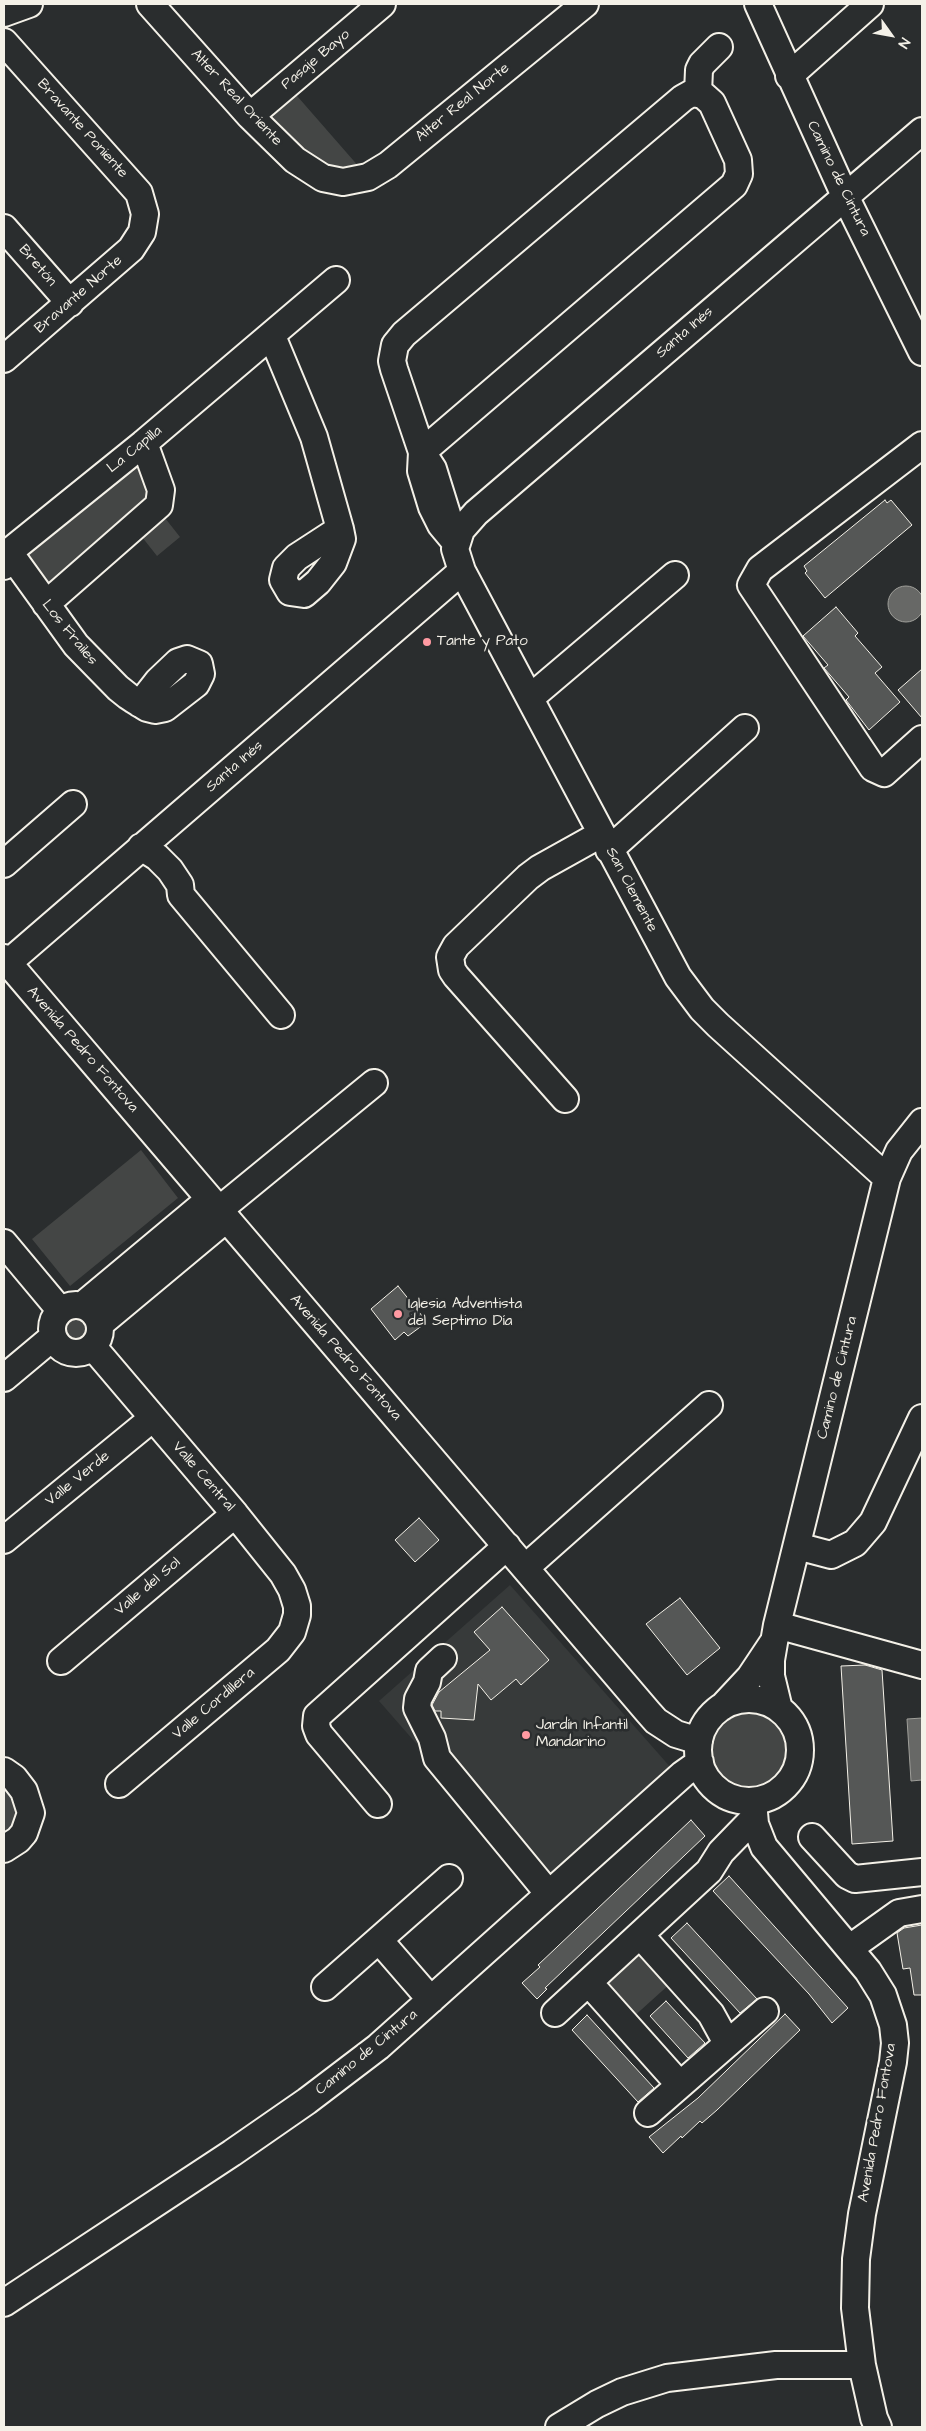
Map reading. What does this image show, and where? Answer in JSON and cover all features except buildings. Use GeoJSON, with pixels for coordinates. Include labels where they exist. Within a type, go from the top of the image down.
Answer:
{"type":"FeatureCollection","features":[{"type":"Feature","properties":{"kind":"street"},"geometry":{"type":"LineString","coordinates":[[4,13],[29,4]]}},
{"type":"Feature","properties":{"kind":"street","name":"Alter Real Oriente"},"geometry":{"type":"LineString","coordinates":[[150,4],[250,116],[304,167],[332,181]]}},
{"type":"Feature","properties":{"kind":"street","name":"Pasaje Bayo"},"geometry":{"type":"LineString","coordinates":[[250,116],[382,4]]}},
{"type":"Feature","properties":{"kind":"street","name":"Alter Real Norte"},"geometry":{"type":"LineString","coordinates":[[332,181],[356,180],[378,172],[585,4]]}},
{"type":"Feature","properties":{"kind":"street","name":"Camino de Cintura"},"geometry":{"type":"LineString","coordinates":[[758,4],[845,196],[922,352]]}},
{"type":"Feature","properties":{"kind":"street"},"geometry":{"type":"LineString","coordinates":[[789,76],[870,4]]}},
{"type":"Feature","properties":{"kind":"street","name":"Bravante Poniente"},"geometry":{"type":"LineString","coordinates":[[4,42],[139,193],[144,206],[144,223]]}},
{"type":"Feature","properties":{"kind":"street"},"geometry":{"type":"LineString","coordinates":[[698,93],[699,70],[702,64],[719,47]]}},
{"type":"Feature","properties":{"kind":"street"},"geometry":{"type":"LineString","coordinates":[[422,452],[734,184],[739,174],[738,160],[712,103],[703,95],[698,93],[683,98],[399,340],[393,352],[392,361],[422,452],[421,470],[432,507],[441,525],[456,543]]}},
{"type":"Feature","properties":{"kind":"street","name":"Santa Inés"},"geometry":{"type":"LineString","coordinates":[[456,543],[462,530],[476,513],[922,131]]}},
{"type":"Feature","properties":{"kind":"street","name":"Bravante Norte"},"geometry":{"type":"LineString","coordinates":[[4,359],[131,249],[144,223]]}},
{"type":"Feature","properties":{"kind":"street","name":"Bretón"},"geometry":{"type":"LineString","coordinates":[[4,228],[70,303]]}},
{"type":"Feature","properties":{"kind":"street","name":"La Capilla"},"geometry":{"type":"LineString","coordinates":[[6,559],[336,280]]}},
{"type":"Feature","properties":{"kind":"street"},"geometry":{"type":"LineString","coordinates":[[272,336],[314,437],[340,529]]}},
{"type":"Feature","properties":{"kind":"street"},"geometry":{"type":"LineString","coordinates":[[46,604],[159,505],[161,490],[144,443]]}},
{"type":"Feature","properties":{"kind":"street"},"geometry":{"type":"LineString","coordinates":[[922,445],[760,569],[750,585],[872,768],[884,773],[922,739]]}},
{"type":"Feature","properties":{"kind":"street","name":"San Clemente"},"geometry":{"type":"LineString","coordinates":[[456,543],[457,558],[462,571],[669,962],[702,1009],[887,1178]]}},
{"type":"Feature","properties":{"kind":"street","name":"Los Frailes"},"geometry":{"type":"LineString","coordinates":[[6,559],[46,604],[89,660],[118,688],[140,704]]}},
{"type":"Feature","properties":{"kind":"street","name":"Santa Inés"},"geometry":{"type":"LineString","coordinates":[[6,960],[142,847],[462,571]]}},
{"type":"Feature","properties":{"kind":"street"},"geometry":{"type":"LineString","coordinates":[[530,698],[675,575]]}},
{"type":"Feature","properties":{"kind":"street"},"geometry":{"type":"LineString","coordinates":[[565,1099],[456,976],[452,970],[450,957],[456,946],[528,877],[540,868],[605,842],[745,728]]}},
{"type":"Feature","properties":{"kind":"street"},"geometry":{"type":"LineString","coordinates":[[4,864],[73,804]]}},
{"type":"Feature","properties":{"kind":"street"},"geometry":{"type":"LineString","coordinates":[[142,847],[147,865],[156,878],[167,890],[181,895],[281,1016]]}},
{"type":"Feature","properties":{"kind":"street","name":"Avenida Pedro Fontova"},"geometry":{"type":"LineString","coordinates":[[6,960],[656,1721],[699,1751]]}},
{"type":"Feature","properties":{"kind":"street"},"geometry":{"type":"LineString","coordinates":[[84,1322],[87,1351],[74,1353],[62,1348],[53,1337],[52,1323],[84,1322],[374,1083]]}},
{"type":"Feature","properties":{"kind":"street","name":"Camino de Cintura"},"geometry":{"type":"LineString","coordinates":[[779,1709],[772,1676],[775,1634],[796,1546],[887,1178],[899,1151],[922,1122]]}},
{"type":"Feature","properties":{"kind":"street","name":"Valle Central"},"geometry":{"type":"LineString","coordinates":[[4,1243],[84,1322],[153,1418],[235,1514],[288,1582],[295,1598],[297,1615]]}},
{"type":"Feature","properties":{"kind":"street"},"geometry":{"type":"LineString","coordinates":[[4,1378],[53,1337]]}},
{"type":"Feature","properties":{"kind":"street"},"geometry":{"type":"LineString","coordinates":[[525,1568],[709,1405]]}},
{"type":"Feature","properties":{"kind":"street","name":"Valle Verde"},"geometry":{"type":"LineString","coordinates":[[4,1540],[153,1418]]}},
{"type":"Feature","properties":{"kind":"street"},"geometry":{"type":"LineString","coordinates":[[796,1546],[831,1555],[855,1542],[873,1522],[922,1418]]}},
{"type":"Feature","properties":{"kind":"street","name":"Valle del Sol"},"geometry":{"type":"LineString","coordinates":[[61,1661],[235,1514]]}},
{"type":"Feature","properties":{"kind":"street"},"geometry":{"type":"LineString","coordinates":[[378,1804],[320,1734],[316,1726],[317,1716],[507,1546]]}},
{"type":"Feature","properties":{"kind":"street","name":"Valle Cordillera"},"geometry":{"type":"LineString","coordinates":[[119,1784],[278,1650],[292,1632],[297,1615]]}},
{"type":"Feature","properties":{"kind":"street"},"geometry":{"type":"LineString","coordinates":[[775,1634],[922,1665]]}},
{"type":"Feature","properties":{"kind":"street","name":"Camino de Cintura"},"geometry":{"type":"LineString","coordinates":[[722,1707],[750,1677],[775,1634]]}},
{"type":"Feature","properties":{"kind":"street"},"geometry":{"type":"LineString","coordinates":[[443,1658],[428,1671],[427,1682],[418,1699],[417,1708],[432,1738],[437,1758],[549,1894]]}},
{"type":"Feature","properties":{"kind":"street"},"geometry":{"type":"LineString","coordinates":[[555,2013],[709,1871],[721,1852],[756,1819],[763,1800],[788,1784],[798,1767],[799,1739],[792,1722],[779,1709],[757,1700],[733,1702],[722,1707],[707,1722],[699,1751],[704,1775],[712,1786],[732,1799],[756,1819]]}},
{"type":"Feature","properties":{"kind":"street","name":"Camino de Cintura"},"geometry":{"type":"LineString","coordinates":[[4,2303],[151,2207],[307,2101],[378,2046],[683,1774],[699,1751]]}},
{"type":"Feature","properties":{"kind":"street"},"geometry":{"type":"LineString","coordinates":[[4,1771],[14,1778],[24,1791],[31,1813],[24,1833],[18,1840],[4,1849]]}},
{"type":"Feature","properties":{"kind":"street","name":"Avenida Pedro Fontova"},"geometry":{"type":"LineString","coordinates":[[756,1819],[772,1857],[868,1971],[883,1995],[893,2026],[895,2043],[862,2214],[856,2259],[855,2308],[862,2365],[874,2418],[878,2427]]}},
{"type":"Feature","properties":{"kind":"street"},"geometry":{"type":"LineString","coordinates":[[812,1836],[847,1875],[855,1879],[922,1872]]}},
{"type":"Feature","properties":{"kind":"street"},"geometry":{"type":"LineString","coordinates":[[325,1987],[449,1878]]}},
{"type":"Feature","properties":{"kind":"street"},"geometry":{"type":"LineString","coordinates":[[850,1948],[899,1913],[922,1909]]}},
{"type":"Feature","properties":{"kind":"street"},"geometry":{"type":"LineString","coordinates":[[640,1935],[711,2014],[728,2043]]}},
{"type":"Feature","properties":{"kind":"street"},"geometry":{"type":"LineString","coordinates":[[379,1940],[431,2000]]}},
{"type":"Feature","properties":{"kind":"street"},"geometry":{"type":"LineString","coordinates":[[589,1983],[680,2084]]}},
{"type":"Feature","properties":{"kind":"street"},"geometry":{"type":"LineString","coordinates":[[648,2113],[765,2011]]}},
{"type":"Feature","properties":{"kind":"street"},"geometry":{"type":"LineString","coordinates":[[559,2427],[596,2404],[622,2392],[667,2378],[776,2365],[862,2365]]}},
{"type":"Feature","properties":{"kind":"shaded area"},"geometry":{"type":"Polygon","coordinates":[[[291,89],[360,168],[336,170],[313,163],[268,115],[291,89]]]}},
{"type":"Feature","properties":{"kind":"shaded area"},"geometry":{"type":"Polygon","coordinates":[[[133,456],[150,495],[46,585],[20,554],[133,456]]]}},
{"type":"Feature","properties":{"kind":"shaded area"},"geometry":{"type":"Polygon","coordinates":[[[165,518],[180,537],[157,556],[142,537],[165,518]]]}},
{"type":"Feature","properties":{"kind":"shaded area"},"geometry":{"type":"Polygon","coordinates":[[[906,586],[919,591],[924,604],[919,617],[906,622],[893,617],[888,604],[893,591],[906,586]]]}},
{"type":"Feature","properties":{"kind":"shaded area"},"geometry":{"type":"Polygon","coordinates":[[[141,1150],[178,1198],[70,1286],[32,1239],[141,1150]]]}},
{"type":"Feature","properties":{"kind":"shaded area"},"geometry":{"type":"Polygon","coordinates":[[[75,1312],[87,1317],[92,1329],[87,1341],[75,1346],[63,1341],[58,1329],[63,1317],[75,1312]]]}},
{"type":"Feature","properties":{"kind":"shaded area","name":"Jardín Infantil Mandarino"},"geometry":{"type":"Polygon","coordinates":[[[510,1585],[672,1769],[540,1885],[379,1701],[510,1585]]]}},
{"type":"Feature","properties":{"kind":"shaded area"},"geometry":{"type":"Polygon","coordinates":[[[750,1707],[766,1710],[774,1714],[786,1726],[790,1734],[793,1750],[790,1766],[786,1774],[774,1786],[766,1790],[750,1793],[734,1790],[726,1786],[714,1774],[710,1766],[707,1750],[710,1734],[714,1726],[726,1714],[734,1710],[750,1707]]]}},
{"type":"Feature","properties":{"kind":"shaded area"},"geometry":{"type":"Polygon","coordinates":[[[922,1718],[922,1780],[911,1781],[907,1719],[922,1718]]]}},
{"type":"Feature","properties":{"kind":"shaded area"},"geometry":{"type":"Polygon","coordinates":[[[4,1788],[12,1796],[17,1807],[15,1825],[4,1837],[4,1788]]]}},
{"type":"Feature","properties":{"kind":"shaded area"},"geometry":{"type":"Polygon","coordinates":[[[638,1946],[672,1982],[631,2019],[600,1982],[638,1946]]]}},
{"type":"Feature","properties":{"kind":"place","name":"Tante y Pato"},"geometry":{"type":"Point","coordinates":[427,642]}},
{"type":"Feature","properties":{"kind":"place","name":"Iglesia Adventista del Septimo Día"},"geometry":{"type":"Point","coordinates":[398,1314]}},
{"type":"Feature","properties":{"kind":"place","name":"Jardín Infantil Mandarino"},"geometry":{"type":"Point","coordinates":[526,1735]}}]}
